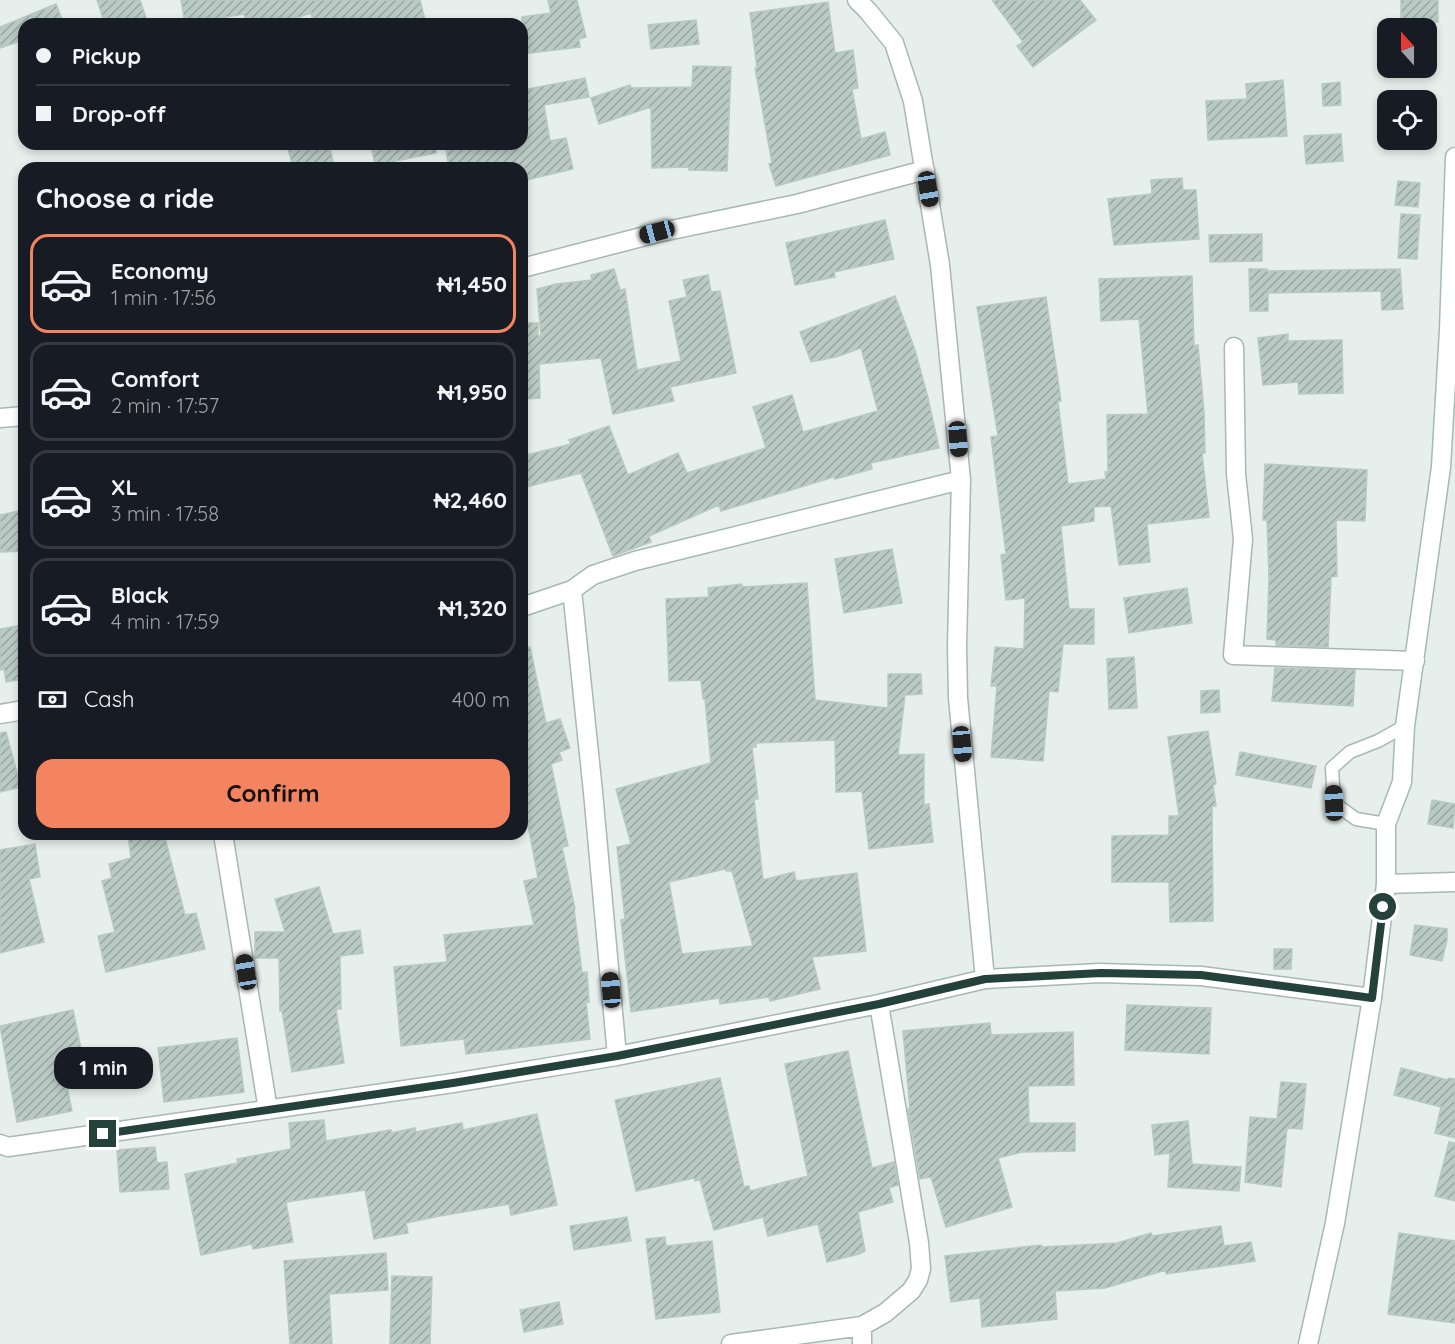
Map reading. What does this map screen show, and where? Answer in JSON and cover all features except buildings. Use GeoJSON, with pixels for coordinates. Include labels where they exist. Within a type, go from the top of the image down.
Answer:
{"type":"FeatureCollection","features":[{"type":"Feature","properties":{"kind":"street"},"geometry":{"type":"LineString","coordinates":[[856,0],[894,43],[914,101],[943,288],[961,480],[958,698],[985,979]]}},
{"type":"Feature","properties":{"kind":"street"},"geometry":{"type":"LineString","coordinates":[[1308,1344],[1335,1223],[1372,998],[1386,884],[1386,824],[1402,782],[1405,726],[1441,467],[1452,330],[1455,158]]}},
{"type":"Feature","properties":{"kind":"street"},"geometry":{"type":"LineString","coordinates":[[528,266],[657,232],[797,204],[925,170]]}},
{"type":"Feature","properties":{"kind":"street"},"geometry":{"type":"LineString","coordinates":[[1234,347],[1236,474],[1243,539],[1233,654],[1415,661]]}},
{"type":"Feature","properties":{"kind":"street"},"geometry":{"type":"LineString","coordinates":[[0,418],[18,416]]}},
{"type":"Feature","properties":{"kind":"street"},"geometry":{"type":"LineString","coordinates":[[528,605],[572,590],[593,575],[635,561],[961,480]]}},
{"type":"Feature","properties":{"kind":"street"},"geometry":{"type":"LineString","coordinates":[[572,590],[617,1056]]}},
{"type":"Feature","properties":{"kind":"street"},"geometry":{"type":"LineString","coordinates":[[0,714],[18,711]]}},
{"type":"Feature","properties":{"kind":"street"},"geometry":{"type":"LineString","coordinates":[[225,840],[268,1110]]}},
{"type":"Feature","properties":{"kind":"street"},"geometry":{"type":"LineString","coordinates":[[1386,884],[1455,882]]}},
{"type":"Feature","properties":{"kind":"street"},"geometry":{"type":"LineString","coordinates":[[0,1144],[8,1147],[268,1110],[617,1056],[879,1004],[985,979],[1101,973],[1201,975],[1372,998]]}},
{"type":"Feature","properties":{"kind":"street"},"geometry":{"type":"LineString","coordinates":[[730,1344],[862,1335],[911,1291],[918,1280],[921,1269],[917,1232],[879,1004]]}},
{"type":"Feature","properties":{"kind":"lane"},"geometry":{"type":"LineString","coordinates":[[1386,824],[1356,819],[1334,803],[1332,768],[1350,752],[1378,741],[1405,726]]}},
{"type":"Feature","properties":{"kind":"route"},"geometry":{"type":"LineString","coordinates":[[103,1134],[453,1083],[617,1056],[879,1004],[985,979],[1101,973],[1201,975],[1372,998],[1383,907]]}}]}
